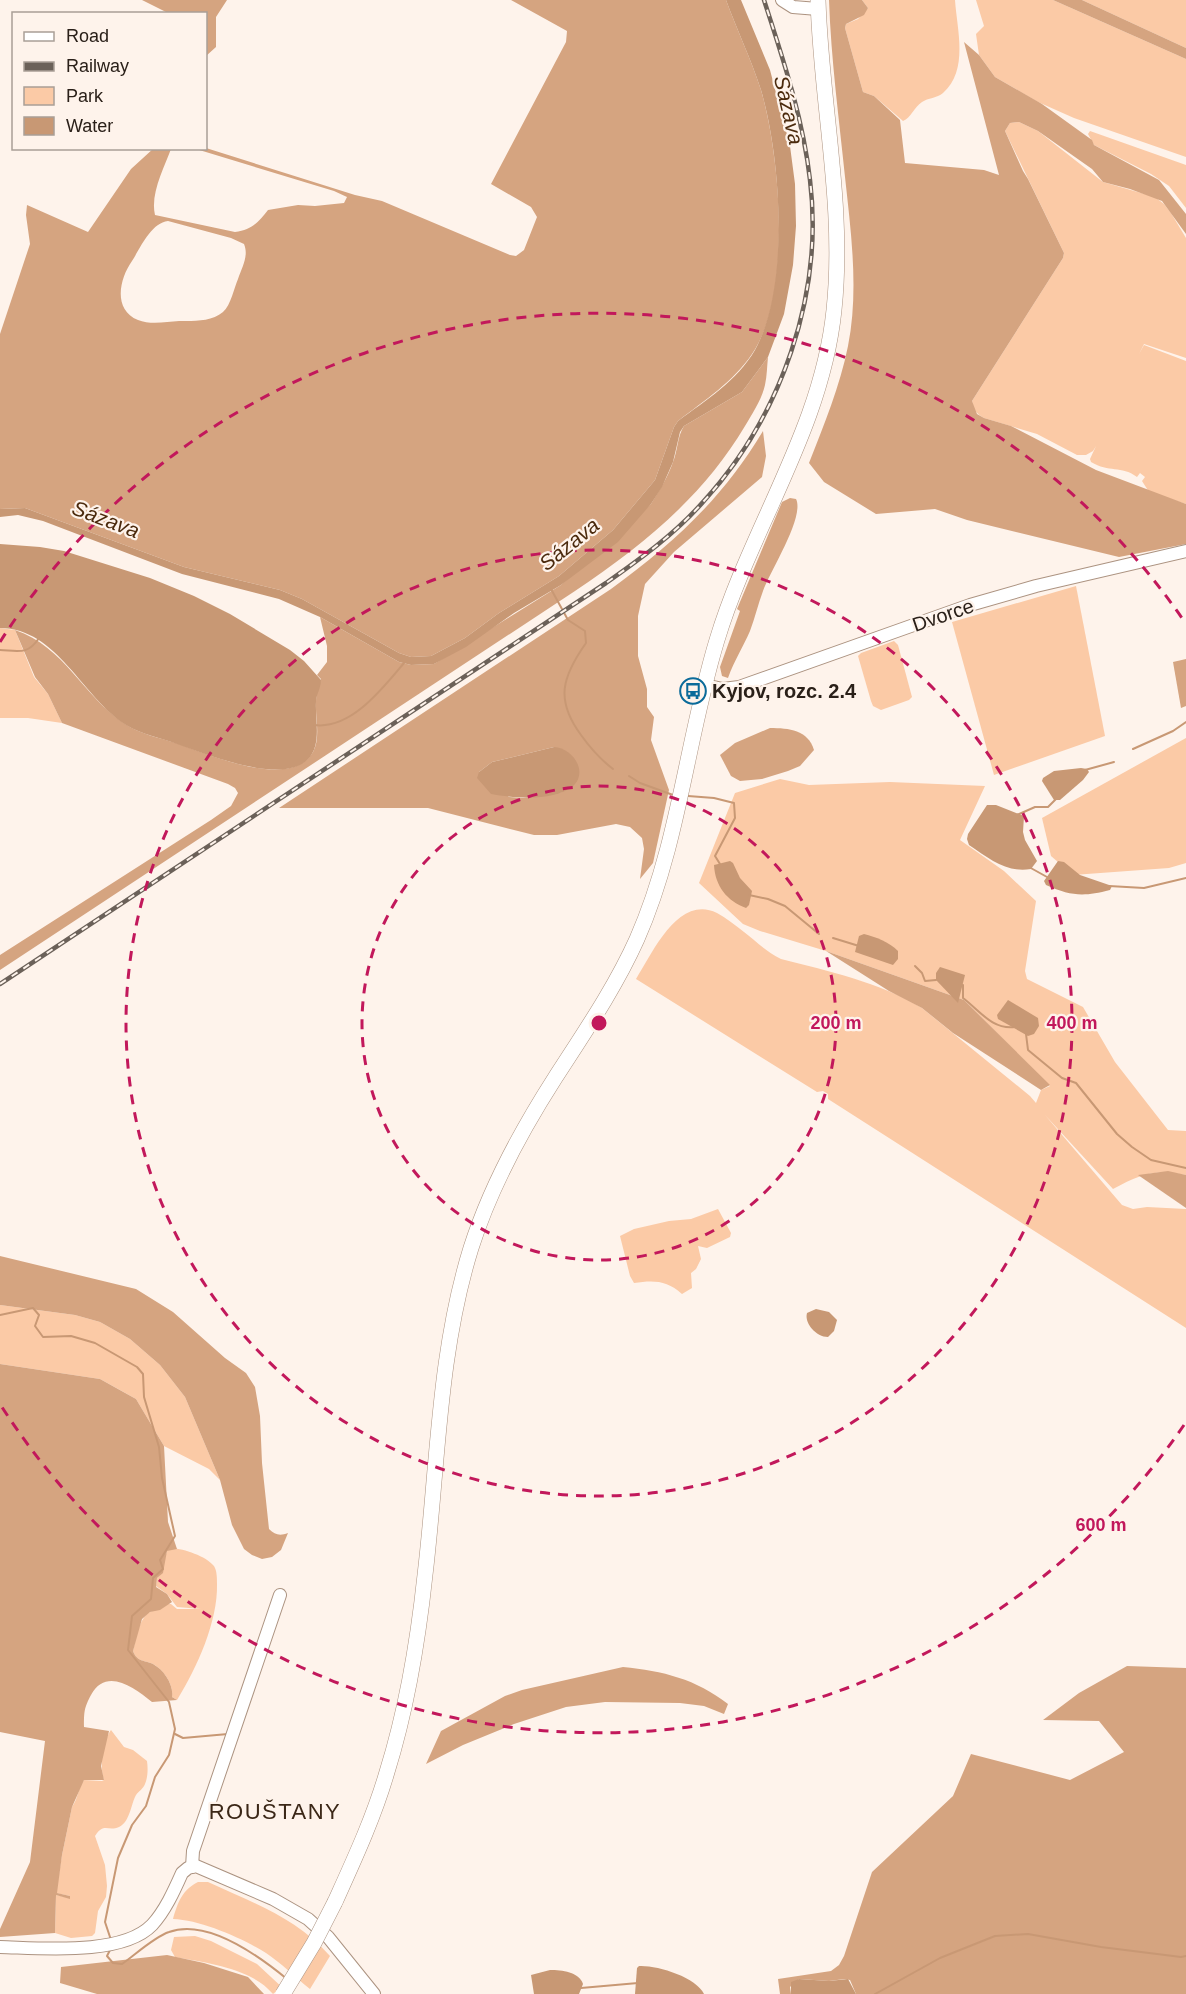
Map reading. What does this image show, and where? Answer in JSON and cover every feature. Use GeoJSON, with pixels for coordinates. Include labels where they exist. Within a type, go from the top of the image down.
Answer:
{"type":"FeatureCollection","features":[{"type":"Feature","properties":{"kind":"main road"},"geometry":{"type":"LineString","coordinates":[[283,1994],[314,1943],[355,1859],[386,1776],[403,1713],[413,1664],[425,1575],[447,1354],[459,1290],[472,1242],[508,1159],[622,969],[650,909],[674,823],[704,685],[728,606],[799,445],[810,416],[829,348],[837,279],[838,230],[818,4]]}},
{"type":"Feature","properties":{"kind":"street"},"geometry":{"type":"LineString","coordinates":[[782,0],[793,7],[818,4]]}},
{"type":"Feature","properties":{"kind":"street","name":"Dvorce"},"geometry":{"type":"LineString","coordinates":[[704,685],[723,689],[739,687],[970,605],[1036,586],[1186,551]]}},
{"type":"Feature","properties":{"kind":"street"},"geometry":{"type":"LineString","coordinates":[[192,1867],[193,1851],[280,1595]]}},
{"type":"Feature","properties":{"kind":"street"},"geometry":{"type":"LineString","coordinates":[[0,1947],[98,1947],[133,1939],[154,1924],[182,1874],[192,1867],[201,1868],[273,1899],[308,1918],[328,1937],[374,1994]]}},
{"type":"Feature","properties":{"kind":"green space"},"geometry":{"type":"Polygon","coordinates":[[[862,0],[955,0],[960,49],[956,73],[951,84],[943,93],[922,102],[903,121],[874,96],[863,92],[845,28],[846,24],[858,19],[868,8],[862,0]]]}},
{"type":"Feature","properties":{"kind":"green space"},"geometry":{"type":"Polygon","coordinates":[[[976,0],[1053,0],[1186,59],[1186,157],[1074,118],[1038,102],[995,77],[979,55],[976,34],[984,26],[976,0]]]}},
{"type":"Feature","properties":{"kind":"green space"},"geometry":{"type":"Polygon","coordinates":[[[1082,0],[1186,0],[1186,48],[1082,0]]]}},
{"type":"Feature","properties":{"kind":"green space"},"geometry":{"type":"Polygon","coordinates":[[[1019,122],[1038,131],[1103,182],[1155,197],[1171,213],[1186,238],[1186,358],[1144,344],[1139,354],[1144,345],[1186,361],[1186,504],[1149,492],[1142,481],[1145,477],[1140,473],[1137,477],[1126,471],[1091,462],[1090,459],[1096,446],[1086,455],[1077,455],[1037,434],[984,418],[973,407],[972,401],[1064,253],[1005,131],[1010,123],[1019,122]]]}},
{"type":"Feature","properties":{"kind":"green space"},"geometry":{"type":"Polygon","coordinates":[[[1090,131],[1186,165],[1186,208],[1169,186],[1151,174],[1094,145],[1088,134],[1090,131]]]}},
{"type":"Feature","properties":{"kind":"green space"},"geometry":{"type":"Polygon","coordinates":[[[1076,586],[1105,736],[994,775],[952,622],[1076,586]]]}},
{"type":"Feature","properties":{"kind":"green space"},"geometry":{"type":"Polygon","coordinates":[[[0,628],[15,630],[34,677],[48,694],[62,723],[28,718],[0,718],[0,628]]]}},
{"type":"Feature","properties":{"kind":"green space"},"geometry":{"type":"Polygon","coordinates":[[[894,641],[898,645],[912,697],[881,710],[873,706],[858,656],[894,641]]]}},
{"type":"Feature","properties":{"kind":"green space"},"geometry":{"type":"Polygon","coordinates":[[[1186,738],[1186,863],[1169,868],[1073,875],[1051,856],[1042,818],[1186,738]]]}},
{"type":"Feature","properties":{"kind":"green space"},"geometry":{"type":"Polygon","coordinates":[[[780,779],[809,785],[890,782],[985,786],[960,840],[1004,871],[1036,901],[1025,971],[1027,979],[1083,1007],[1115,1062],[1168,1130],[1186,1131],[1186,1175],[1148,1174],[1113,1189],[1045,1115],[1122,1205],[1133,1209],[1147,1207],[1186,1209],[1186,1328],[828,1099],[828,1094],[823,1091],[817,1092],[636,979],[658,942],[678,919],[690,912],[703,909],[724,917],[781,959],[871,984],[922,1008],[1036,1103],[1041,1090],[1050,1086],[964,1000],[743,924],[699,883],[735,793],[780,779]]]}},
{"type":"Feature","properties":{"kind":"green space"},"geometry":{"type":"Polygon","coordinates":[[[718,1209],[731,1233],[730,1237],[707,1248],[698,1246],[701,1259],[691,1273],[692,1288],[682,1294],[660,1282],[634,1283],[630,1276],[620,1236],[634,1229],[669,1221],[691,1219],[718,1209]]]}},
{"type":"Feature","properties":{"kind":"green space"},"geometry":{"type":"Polygon","coordinates":[[[0,1305],[75,1315],[100,1322],[130,1339],[160,1365],[185,1397],[220,1480],[209,1469],[164,1446],[136,1399],[100,1379],[0,1364],[0,1305]]]}},
{"type":"Feature","properties":{"kind":"green space"},"geometry":{"type":"Polygon","coordinates":[[[172,1548],[188,1551],[206,1559],[214,1566],[217,1579],[210,1629],[199,1659],[177,1700],[172,1697],[170,1683],[161,1670],[139,1659],[133,1651],[143,1619],[150,1612],[167,1604],[177,1609],[201,1609],[177,1607],[167,1594],[156,1586],[167,1551],[172,1548]]]}},
{"type":"Feature","properties":{"kind":"green space"},"geometry":{"type":"Polygon","coordinates":[[[111,1730],[124,1747],[133,1750],[147,1761],[147,1778],[144,1786],[136,1795],[123,1825],[101,1829],[95,1836],[105,1865],[106,1897],[98,1911],[95,1933],[92,1936],[71,1938],[55,1933],[56,1895],[70,1898],[70,1896],[56,1893],[62,1855],[72,1807],[82,1783],[84,1780],[104,1780],[103,1754],[111,1730]]]}},
{"type":"Feature","properties":{"kind":"green space"},"geometry":{"type":"Polygon","coordinates":[[[198,1882],[208,1882],[273,1912],[317,1942],[330,1956],[310,1989],[272,1957],[256,1947],[208,1926],[173,1919],[181,1897],[198,1882]]]}},
{"type":"Feature","properties":{"kind":"green space"},"geometry":{"type":"Polygon","coordinates":[[[195,1936],[211,1941],[257,1964],[285,1990],[278,1990],[273,1994],[264,1985],[241,1972],[214,1964],[175,1957],[171,1950],[174,1937],[195,1936]]]}},
{"type":"Feature","properties":{"kind":"shaded area"},"geometry":{"type":"Polygon","coordinates":[[[142,0],[227,0],[216,17],[216,47],[207,55],[207,12],[166,12],[142,0]]]}},
{"type":"Feature","properties":{"kind":"shaded area"},"geometry":{"type":"Polygon","coordinates":[[[511,0],[726,0],[757,78],[768,118],[777,187],[779,224],[778,262],[773,297],[765,328],[752,354],[727,382],[678,421],[655,480],[613,530],[559,576],[499,613],[465,638],[431,656],[411,657],[399,653],[302,599],[280,590],[184,567],[25,508],[0,509],[0,334],[30,244],[27,205],[88,232],[131,169],[152,150],[171,150],[154,198],[155,215],[235,232],[246,230],[254,225],[268,210],[298,205],[344,203],[347,197],[199,150],[207,148],[355,195],[382,201],[516,256],[524,250],[537,217],[531,207],[491,184],[566,42],[567,31],[511,0]],[[168,221],[156,226],[124,276],[121,293],[124,309],[138,320],[148,322],[213,318],[226,309],[230,301],[243,266],[244,244],[231,238],[168,221]]]}},
{"type":"Feature","properties":{"kind":"shaded area"},"geometry":{"type":"Polygon","coordinates":[[[829,0],[862,0],[868,8],[864,15],[846,24],[845,28],[863,92],[874,96],[900,120],[905,163],[984,170],[999,175],[964,42],[979,55],[995,77],[1042,104],[1092,140],[1094,145],[1159,180],[1186,214],[1186,234],[1162,201],[1103,182],[1092,169],[1038,131],[1019,122],[1010,123],[1005,131],[1064,253],[972,401],[977,414],[984,418],[1011,426],[1096,470],[1186,504],[1186,544],[1119,557],[967,520],[935,509],[876,514],[824,482],[809,463],[841,376],[848,346],[853,304],[851,240],[833,67],[829,0]]]}},
{"type":"Feature","properties":{"kind":"shaded area"},"geometry":{"type":"Polygon","coordinates":[[[1053,0],[1082,0],[1186,48],[1186,59],[1053,0]]]}},
{"type":"Feature","properties":{"kind":"shaded area"},"geometry":{"type":"Polygon","coordinates":[[[768,357],[766,382],[762,396],[728,452],[690,498],[647,538],[575,591],[0,970],[0,955],[211,820],[231,806],[238,793],[228,784],[62,723],[48,694],[35,677],[15,630],[47,648],[110,713],[125,724],[150,735],[227,761],[268,769],[286,769],[302,763],[313,752],[315,746],[316,699],[321,679],[317,675],[327,662],[327,646],[320,617],[399,662],[411,665],[434,664],[561,585],[651,504],[671,468],[684,426],[742,392],[768,357]]]}},
{"type":"Feature","properties":{"kind":"shaded area"},"geometry":{"type":"Polygon","coordinates":[[[763,431],[766,456],[762,477],[674,552],[645,584],[638,616],[638,656],[647,689],[647,707],[654,717],[651,740],[669,790],[653,863],[640,879],[644,849],[642,838],[630,827],[616,824],[557,835],[534,835],[428,808],[279,808],[634,572],[696,518],[748,455],[763,431]],[[554,747],[492,762],[479,772],[509,797],[523,798],[562,792],[554,747]]]}},
{"type":"Feature","properties":{"kind":"shaded area"},"geometry":{"type":"Polygon","coordinates":[[[790,498],[796,499],[796,518],[761,596],[750,631],[728,678],[722,676],[720,667],[740,611],[737,609],[782,502],[790,498]]]}},
{"type":"Feature","properties":{"kind":"shaded area"},"geometry":{"type":"Polygon","coordinates":[[[1186,659],[1186,706],[1181,708],[1173,662],[1186,659]]]}},
{"type":"Feature","properties":{"kind":"shaded area"},"geometry":{"type":"Polygon","coordinates":[[[770,728],[791,730],[802,734],[814,750],[800,766],[788,771],[762,779],[740,781],[731,776],[720,755],[735,743],[770,728]]]}},
{"type":"Feature","properties":{"kind":"shaded area"},"geometry":{"type":"Polygon","coordinates":[[[826,951],[964,1000],[1050,1085],[1041,1090],[953,1033],[922,1008],[889,991],[826,951]]]}},
{"type":"Feature","properties":{"kind":"shaded area"},"geometry":{"type":"Polygon","coordinates":[[[1168,1171],[1186,1175],[1186,1208],[1138,1175],[1168,1171]]]}},
{"type":"Feature","properties":{"kind":"shaded area"},"geometry":{"type":"Polygon","coordinates":[[[0,1256],[136,1289],[173,1312],[225,1358],[246,1373],[255,1387],[260,1416],[269,1529],[273,1533],[288,1533],[281,1550],[272,1557],[262,1559],[244,1549],[232,1525],[220,1480],[185,1397],[160,1365],[130,1339],[100,1322],[75,1315],[0,1305],[0,1256]]]}},
{"type":"Feature","properties":{"kind":"shaded area"},"geometry":{"type":"Polygon","coordinates":[[[0,1364],[100,1379],[136,1399],[164,1446],[168,1522],[177,1549],[167,1551],[163,1573],[157,1578],[156,1587],[167,1594],[172,1602],[160,1610],[150,1612],[142,1619],[133,1651],[139,1659],[161,1670],[170,1683],[172,1697],[177,1700],[152,1702],[129,1686],[112,1681],[104,1682],[91,1695],[84,1714],[84,1727],[109,1731],[101,1766],[104,1780],[84,1780],[72,1807],[57,1893],[70,1896],[70,1899],[56,1895],[55,1933],[0,1937],[0,1929],[30,1862],[45,1741],[0,1732],[0,1364]]]}},
{"type":"Feature","properties":{"kind":"shaded area"},"geometry":{"type":"Polygon","coordinates":[[[1127,1666],[1186,1668],[1186,1994],[856,1994],[850,1980],[799,1979],[790,1987],[791,1994],[780,1994],[778,1979],[831,1971],[839,1965],[872,1872],[953,1796],[971,1754],[1070,1780],[1124,1752],[1099,1721],[1043,1720],[1079,1693],[1127,1666]]]}},
{"type":"Feature","properties":{"kind":"shaded area"},"geometry":{"type":"Polygon","coordinates":[[[623,1667],[665,1674],[704,1688],[728,1704],[724,1714],[704,1706],[680,1703],[605,1702],[566,1707],[514,1724],[463,1745],[426,1764],[441,1731],[505,1696],[623,1667]]]}},
{"type":"Feature","properties":{"kind":"shaded area"},"geometry":{"type":"Polygon","coordinates":[[[167,1955],[204,1963],[248,1977],[264,1994],[97,1994],[60,1983],[61,1967],[167,1955]]]}},
{"type":"Feature","properties":{"kind":"water"},"geometry":{"type":"Polygon","coordinates":[[[726,0],[741,0],[770,70],[790,146],[795,184],[796,226],[793,265],[784,314],[768,357],[742,392],[684,426],[680,432],[673,462],[662,487],[651,504],[618,542],[561,585],[514,613],[466,647],[434,664],[411,665],[399,662],[320,617],[279,599],[182,574],[43,521],[18,515],[0,517],[0,509],[25,508],[184,567],[280,590],[302,599],[399,653],[411,657],[431,656],[465,638],[499,613],[559,576],[613,530],[655,480],[678,421],[730,381],[755,350],[766,324],[774,292],[778,258],[779,222],[773,150],[761,90],[726,0]]]}},
{"type":"Feature","properties":{"kind":"water"},"geometry":{"type":"Polygon","coordinates":[[[0,544],[64,551],[150,578],[230,614],[290,650],[304,661],[321,680],[316,699],[315,747],[308,759],[296,767],[263,769],[225,760],[126,725],[111,713],[68,666],[38,639],[20,631],[0,628],[0,544]]]}},
{"type":"Feature","properties":{"kind":"water"},"geometry":{"type":"Polygon","coordinates":[[[554,747],[567,751],[579,767],[578,780],[565,791],[533,798],[491,794],[477,778],[479,772],[492,762],[554,747]]]}},
{"type":"Feature","properties":{"kind":"water"},"geometry":{"type":"Polygon","coordinates":[[[1081,768],[1089,772],[1083,780],[1060,800],[1054,800],[1042,781],[1043,778],[1054,771],[1081,768]]]}},
{"type":"Feature","properties":{"kind":"water"},"geometry":{"type":"Polygon","coordinates":[[[987,805],[996,805],[1024,816],[1025,840],[1037,861],[1031,869],[1006,867],[969,845],[968,834],[987,805]]]}},
{"type":"Feature","properties":{"kind":"water"},"geometry":{"type":"Polygon","coordinates":[[[730,861],[740,878],[752,891],[749,905],[746,908],[728,897],[717,880],[714,865],[730,861]]]}},
{"type":"Feature","properties":{"kind":"water"},"geometry":{"type":"Polygon","coordinates":[[[1058,861],[1064,862],[1080,875],[1112,886],[1110,890],[1092,894],[1077,894],[1046,885],[1044,881],[1058,861]]]}},
{"type":"Feature","properties":{"kind":"water"},"geometry":{"type":"Polygon","coordinates":[[[864,934],[882,940],[898,951],[898,959],[893,965],[855,952],[859,936],[864,934]]]}},
{"type":"Feature","properties":{"kind":"water"},"geometry":{"type":"Polygon","coordinates":[[[940,967],[965,975],[958,1003],[936,980],[936,973],[940,967]]]}},
{"type":"Feature","properties":{"kind":"water"},"geometry":{"type":"Polygon","coordinates":[[[1008,1000],[1038,1018],[1039,1026],[1034,1034],[1028,1036],[998,1019],[997,1015],[1008,1000]]]}},
{"type":"Feature","properties":{"kind":"water"},"geometry":{"type":"Polygon","coordinates":[[[816,1309],[829,1312],[837,1320],[834,1331],[828,1337],[815,1332],[807,1321],[807,1313],[816,1309]]]}},
{"type":"Feature","properties":{"kind":"water"},"geometry":{"type":"Polygon","coordinates":[[[639,1966],[656,1968],[685,1977],[700,1988],[704,1994],[635,1994],[639,1966]]]}},
{"type":"Feature","properties":{"kind":"water"},"geometry":{"type":"Polygon","coordinates":[[[550,1970],[565,1971],[578,1977],[583,1984],[579,1994],[534,1994],[531,1975],[550,1970]]]}},
{"type":"Feature","properties":{"kind":"water"},"geometry":{"type":"Polygon","coordinates":[[[799,1979],[829,1981],[848,1979],[856,1994],[791,1994],[791,1982],[799,1979]]]}},
{"type":"Feature","properties":{"kind":"waterway"},"geometry":{"type":"LineString","coordinates":[[551,589],[568,620],[585,631],[586,643],[567,678],[565,689],[567,711],[588,745],[613,769]]}},
{"type":"Feature","properties":{"kind":"waterway"},"geometry":{"type":"LineString","coordinates":[[0,650],[27,650],[39,638]]}},
{"type":"Feature","properties":{"kind":"waterway"},"geometry":{"type":"LineString","coordinates":[[314,725],[328,725],[353,714],[376,695],[404,663]]}},
{"type":"Feature","properties":{"kind":"waterway"},"geometry":{"type":"LineString","coordinates":[[1133,749],[1173,731],[1186,722]]}},
{"type":"Feature","properties":{"kind":"waterway"},"geometry":{"type":"LineString","coordinates":[[1085,770],[1114,762]]}},
{"type":"Feature","properties":{"kind":"waterway"},"geometry":{"type":"LineString","coordinates":[[629,776],[640,783],[673,795]]}},
{"type":"Feature","properties":{"kind":"waterway"},"geometry":{"type":"LineString","coordinates":[[688,796],[714,798],[734,803],[735,818],[715,856],[720,864]]}},
{"type":"Feature","properties":{"kind":"waterway"},"geometry":{"type":"LineString","coordinates":[[1017,815],[1035,807],[1048,807],[1057,798]]}},
{"type":"Feature","properties":{"kind":"waterway"},"geometry":{"type":"LineString","coordinates":[[1029,867],[1047,877]]}},
{"type":"Feature","properties":{"kind":"waterway"},"geometry":{"type":"LineString","coordinates":[[1109,886],[1144,888],[1186,878]]}},
{"type":"Feature","properties":{"kind":"waterway"},"geometry":{"type":"LineString","coordinates":[[749,895],[785,906],[819,934]]}},
{"type":"Feature","properties":{"kind":"waterway"},"geometry":{"type":"LineString","coordinates":[[833,938],[859,946]]}},
{"type":"Feature","properties":{"kind":"waterway"},"geometry":{"type":"LineString","coordinates":[[915,966],[922,973],[925,981],[936,980]]}},
{"type":"Feature","properties":{"kind":"waterway"},"geometry":{"type":"LineString","coordinates":[[959,985],[963,985],[963,998],[986,1018],[999,1025],[1015,1027]]}},
{"type":"Feature","properties":{"kind":"waterway"},"geometry":{"type":"LineString","coordinates":[[1026,1034],[1028,1050],[1062,1078],[1076,1083],[1117,1134],[1132,1147],[1151,1160],[1186,1168]]}},
{"type":"Feature","properties":{"kind":"waterway"},"geometry":{"type":"LineString","coordinates":[[0,1315],[33,1308],[39,1315],[35,1326],[43,1337],[71,1336],[95,1343],[137,1367],[143,1374],[144,1397],[159,1447],[162,1478],[175,1536],[160,1560],[163,1569],[153,1578],[151,1599],[132,1616],[128,1650],[169,1702],[175,1729],[169,1755],[155,1777],[146,1806],[132,1825],[118,1858],[105,1922],[111,1940]]}},
{"type":"Feature","properties":{"kind":"waterway"},"geometry":{"type":"LineString","coordinates":[[175,1734],[183,1738],[228,1734]]}},
{"type":"Feature","properties":{"kind":"waterway"},"geometry":{"type":"LineString","coordinates":[[111,1948],[107,1956],[113,1963],[122,1964],[163,1934],[184,1929],[200,1930],[247,1950],[287,1979]]}},
{"type":"Feature","properties":{"kind":"waterway"},"geometry":{"type":"LineString","coordinates":[[875,1994],[940,1958],[995,1936],[1028,1934],[1101,1947],[1186,1956]]}},
{"type":"Feature","properties":{"kind":"waterway"},"geometry":{"type":"LineString","coordinates":[[581,1988],[638,1983]]}},
{"type":"Feature","properties":{"kind":"railway"},"geometry":{"type":"LineString","coordinates":[[0,984],[606,583],[681,525],[731,468],[755,432],[775,393],[791,352],[803,310],[810,267],[813,223],[807,157],[792,89],[764,0]]}},
{"type":"Feature","properties":{"kind":"place","name":"Kyjov, rozc. 2.4"},"geometry":{"type":"Point","coordinates":[693,691]}},
{"type":"Feature","properties":{"kind":"district","name":"ROUŠTANY"},"geometry":{"type":"Point","coordinates":[275,1811]}},
{"type":"Feature","properties":{"kind":"water label","name":"Sázava"},"geometry":{"type":"Point","coordinates":[789,110]}},
{"type":"Feature","properties":{"kind":"water label","name":"Sázava"},"geometry":{"type":"Point","coordinates":[106,519]}},
{"type":"Feature","properties":{"kind":"water label","name":"Sázava"},"geometry":{"type":"Point","coordinates":[569,544]}}]}
